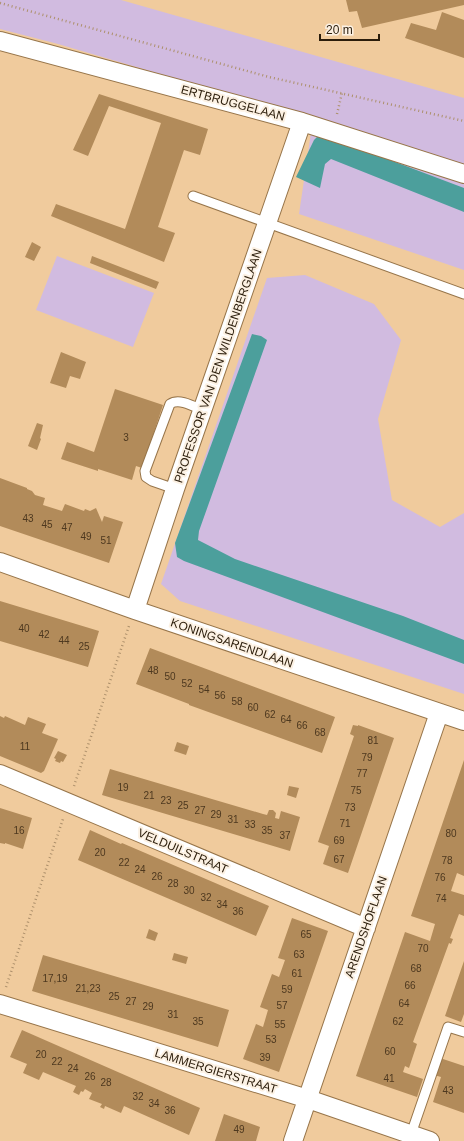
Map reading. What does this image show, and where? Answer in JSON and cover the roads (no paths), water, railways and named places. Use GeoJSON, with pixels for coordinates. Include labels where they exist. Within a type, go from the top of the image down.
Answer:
{"type":"FeatureCollection","features":[{"type":"Feature","properties":{"kind":"street","name":"ERTBRUGGELAAN"},"geometry":{"type":"LineString","coordinates":[[0,41],[302,122],[464,174]]}},
{"type":"Feature","properties":{"kind":"street","name":"PROFESSOR VAN DEN WILDENBERGLAAN"},"geometry":{"type":"LineString","coordinates":[[135,610],[202,410],[302,122]]}},
{"type":"Feature","properties":{"kind":"street","name":"KONINGSARENDLAAN"},"geometry":{"type":"LineString","coordinates":[[0,562],[135,610],[464,721]]}},
{"type":"Feature","properties":{"kind":"street","name":"ARENDSHOFLAAN"},"geometry":{"type":"LineString","coordinates":[[293,1141],[439,713]]}},
{"type":"Feature","properties":{"kind":"street","name":"VELDUILSTRAAT"},"geometry":{"type":"LineString","coordinates":[[0,774],[366,928]]}},
{"type":"Feature","properties":{"kind":"street","name":"LAMMERGIERSTRAAT"},"geometry":{"type":"LineString","coordinates":[[0,1004],[308,1099],[410,1138],[430,1141]]}},
{"type":"Feature","properties":{"kind":"lane"},"geometry":{"type":"LineString","coordinates":[[193,196],[464,294]]}},
{"type":"Feature","properties":{"kind":"lane"},"geometry":{"type":"LineString","coordinates":[[175,489],[152,481],[146,477],[145,471],[170,404],[173,402],[180,402],[202,410]]}},
{"type":"Feature","properties":{"kind":"lane"},"geometry":{"type":"LineString","coordinates":[[410,1138],[448,1027],[464,1032]]}},
{"type":"Feature","properties":{"kind":"water"},"geometry":{"type":"Polygon","coordinates":[[[318,136],[329,137],[464,188],[464,212],[331,159],[325,164],[320,188],[296,177],[314,140],[318,136]]]}},
{"type":"Feature","properties":{"kind":"water"},"geometry":{"type":"Polygon","coordinates":[[[252,334],[261,336],[267,340],[199,531],[198,540],[235,559],[403,616],[464,640],[464,664],[184,561],[177,557],[175,543],[252,334]]]}}]}
